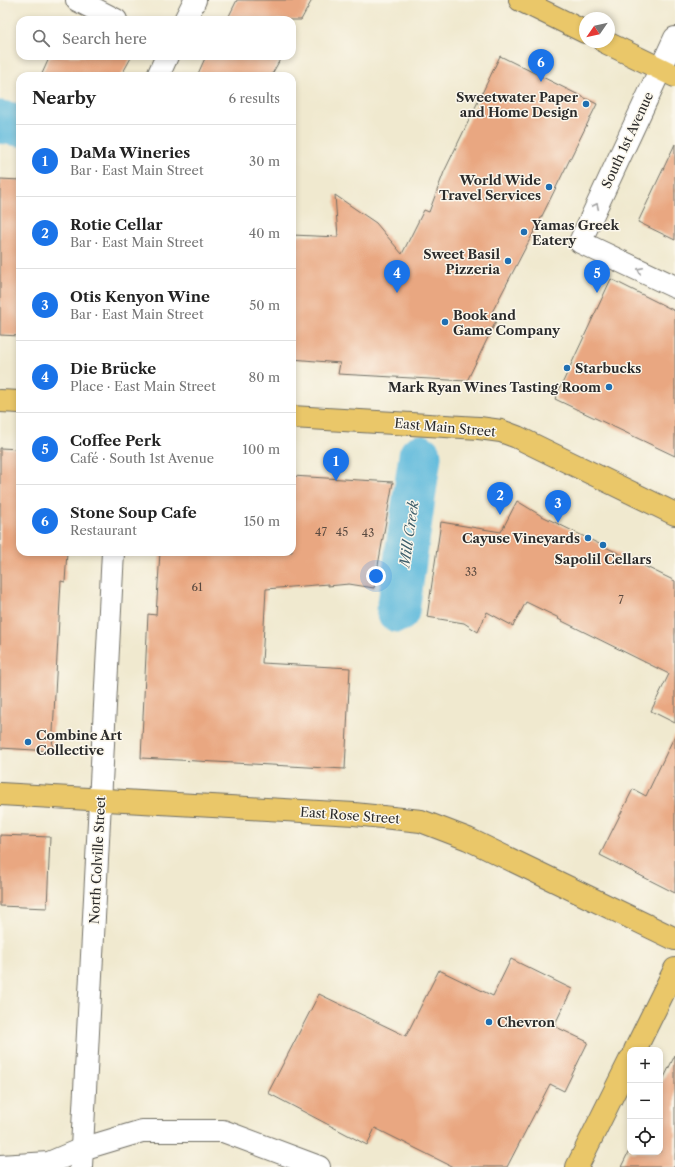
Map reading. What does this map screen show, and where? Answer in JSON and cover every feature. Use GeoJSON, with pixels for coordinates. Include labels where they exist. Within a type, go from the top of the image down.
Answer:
{"type":"FeatureCollection","features":[{"type":"Feature","properties":{"kind":"main road"},"geometry":{"type":"LineString","coordinates":[[520,0],[579,29]]}},
{"type":"Feature","properties":{"kind":"main road"},"geometry":{"type":"LineString","coordinates":[[615,47],[668,72]]}},
{"type":"Feature","properties":{"kind":"main road"},"geometry":{"type":"LineString","coordinates":[[0,401],[16,402]]}},
{"type":"Feature","properties":{"kind":"main road","name":"East Main Street"},"geometry":{"type":"LineString","coordinates":[[296,417],[479,428],[501,431],[517,437],[675,514]]}},
{"type":"Feature","properties":{"kind":"main road","name":"East Rose Street"},"geometry":{"type":"LineString","coordinates":[[0,794],[354,814],[421,821],[468,839],[675,939]]}},
{"type":"Feature","properties":{"kind":"main road"},"geometry":{"type":"LineString","coordinates":[[636,1047],[675,969]]}},
{"type":"Feature","properties":{"kind":"main road"},"geometry":{"type":"LineString","coordinates":[[577,1167],[627,1066]]}},
{"type":"Feature","properties":{"kind":"street"},"geometry":{"type":"LineString","coordinates":[[77,0],[108,16]]}},
{"type":"Feature","properties":{"kind":"street"},"geometry":{"type":"LineString","coordinates":[[187,16],[196,0]]}},
{"type":"Feature","properties":{"kind":"street","name":"South 1st Avenue"},"geometry":{"type":"LineString","coordinates":[[675,38],[668,72],[580,242],[675,287]]}},
{"type":"Feature","properties":{"kind":"street"},"geometry":{"type":"LineString","coordinates":[[160,72],[165,60]]}},
{"type":"Feature","properties":{"kind":"street","name":"North Colville Street"},"geometry":{"type":"LineString","coordinates":[[82,1158],[113,556]]}},
{"type":"Feature","properties":{"kind":"street"},"geometry":{"type":"LineString","coordinates":[[0,1166],[49,1163],[82,1158],[142,1130],[224,1131],[319,1167]]}},
{"type":"Feature","properties":{"kind":"building"},"geometry":{"type":"Polygon","coordinates":[[[237,0],[312,0],[301,20],[296,20],[296,16],[229,16],[237,0]]]}},
{"type":"Feature","properties":{"kind":"building"},"geometry":{"type":"Polygon","coordinates":[[[500,56],[597,104],[540,220],[490,316],[496,321],[467,381],[338,374],[340,363],[296,359],[296,235],[338,237],[335,195],[376,223],[402,254],[424,210],[429,212],[444,172],[500,56]]]}},
{"type":"Feature","properties":{"kind":"building"},"geometry":{"type":"Polygon","coordinates":[[[48,60],[130,60],[123,72],[43,72],[48,60]]]}},
{"type":"Feature","properties":{"kind":"building"},"geometry":{"type":"Polygon","coordinates":[[[204,60],[280,60],[273,72],[199,72],[204,60]]]}},
{"type":"Feature","properties":{"kind":"building"},"geometry":{"type":"Polygon","coordinates":[[[675,144],[675,240],[638,222],[675,144]]]}},
{"type":"Feature","properties":{"kind":"building"},"geometry":{"type":"Polygon","coordinates":[[[0,179],[16,180],[16,336],[0,335],[0,179]]]}},
{"type":"Feature","properties":{"kind":"building"},"geometry":{"type":"Polygon","coordinates":[[[611,279],[675,311],[675,456],[555,399],[611,279]]]}},
{"type":"Feature","properties":{"kind":"building"},"geometry":{"type":"Polygon","coordinates":[[[0,448],[16,449],[16,556],[67,556],[65,582],[61,581],[52,751],[0,748],[0,448]]]}},
{"type":"Feature","properties":{"kind":"building"},"geometry":{"type":"Polygon","coordinates":[[[296,476],[393,482],[374,588],[349,584],[328,586],[328,584],[266,589],[262,663],[350,668],[345,769],[141,758],[148,614],[156,615],[160,556],[296,556],[296,476]]]}},
{"type":"Feature","properties":{"kind":"building"},"geometry":{"type":"Polygon","coordinates":[[[517,501],[540,515],[675,581],[675,723],[651,711],[669,674],[526,602],[513,626],[487,612],[478,632],[464,623],[427,617],[441,522],[501,532],[517,501]]]}},
{"type":"Feature","properties":{"kind":"building"},"geometry":{"type":"Polygon","coordinates":[[[675,735],[675,893],[600,855],[633,789],[646,796],[675,735]]]}},
{"type":"Feature","properties":{"kind":"building"},"geometry":{"type":"Polygon","coordinates":[[[0,835],[50,837],[47,908],[0,906],[0,835]]]}},
{"type":"Feature","properties":{"kind":"building"},"geometry":{"type":"Polygon","coordinates":[[[511,959],[572,989],[554,1026],[588,1042],[564,1091],[550,1084],[507,1167],[453,1167],[375,1128],[367,1145],[268,1093],[319,994],[406,1036],[439,970],[493,996],[511,959]]]}},
{"type":"Feature","properties":{"kind":"building"},"geometry":{"type":"Polygon","coordinates":[[[675,1055],[675,1167],[621,1167],[627,1155],[663,1155],[663,1080],[675,1055]]]}},
{"type":"Feature","properties":{"kind":"waterway","name":"Mill Creek"},"geometry":{"type":"LineString","coordinates":[[0,122],[16,124]]}},
{"type":"Feature","properties":{"kind":"waterway","name":"Mill Creek"},"geometry":{"type":"LineString","coordinates":[[398,611],[420,456]]}},
{"type":"Feature","properties":{"kind":"place","name":"Stone Soup Cafe"},"geometry":{"type":"Point","coordinates":[541,82]}},
{"type":"Feature","properties":{"kind":"place","name":"Sweetwater Paper and Home Design"},"geometry":{"type":"Point","coordinates":[586,104]}},
{"type":"Feature","properties":{"kind":"place","name":"World Wide Travel Services"},"geometry":{"type":"Point","coordinates":[549,187]}},
{"type":"Feature","properties":{"kind":"place","name":"Yamas Greek Eatery"},"geometry":{"type":"Point","coordinates":[524,232]}},
{"type":"Feature","properties":{"kind":"place","name":"Sweet Basil Pizzeria"},"geometry":{"type":"Point","coordinates":[508,261]}},
{"type":"Feature","properties":{"kind":"place","name":"Die Brücke"},"geometry":{"type":"Point","coordinates":[397,293]}},
{"type":"Feature","properties":{"kind":"place","name":"Coffee Perk"},"geometry":{"type":"Point","coordinates":[597,293]}},
{"type":"Feature","properties":{"kind":"place","name":"Book and Game Company"},"geometry":{"type":"Point","coordinates":[445,322]}},
{"type":"Feature","properties":{"kind":"place","name":"Starbucks"},"geometry":{"type":"Point","coordinates":[567,368]}},
{"type":"Feature","properties":{"kind":"place","name":"Mark Ryan Wines Tasting Room"},"geometry":{"type":"Point","coordinates":[609,387]}},
{"type":"Feature","properties":{"kind":"place","name":"DaMa Wineries"},"geometry":{"type":"Point","coordinates":[336,481]}},
{"type":"Feature","properties":{"kind":"place","name":"Rotie Cellar"},"geometry":{"type":"Point","coordinates":[500,515]}},
{"type":"Feature","properties":{"kind":"place","name":"Otis Kenyon Wine"},"geometry":{"type":"Point","coordinates":[558,523]}},
{"type":"Feature","properties":{"kind":"place","name":"Cayuse Vineyards"},"geometry":{"type":"Point","coordinates":[588,538]}},
{"type":"Feature","properties":{"kind":"place","name":"Sapolil Cellars"},"geometry":{"type":"Point","coordinates":[603,545]}},
{"type":"Feature","properties":{"kind":"place","name":"Combine Art Collective"},"geometry":{"type":"Point","coordinates":[28,742]}},
{"type":"Feature","properties":{"kind":"place","name":"Chevron"},"geometry":{"type":"Point","coordinates":[489,1022]}}]}
